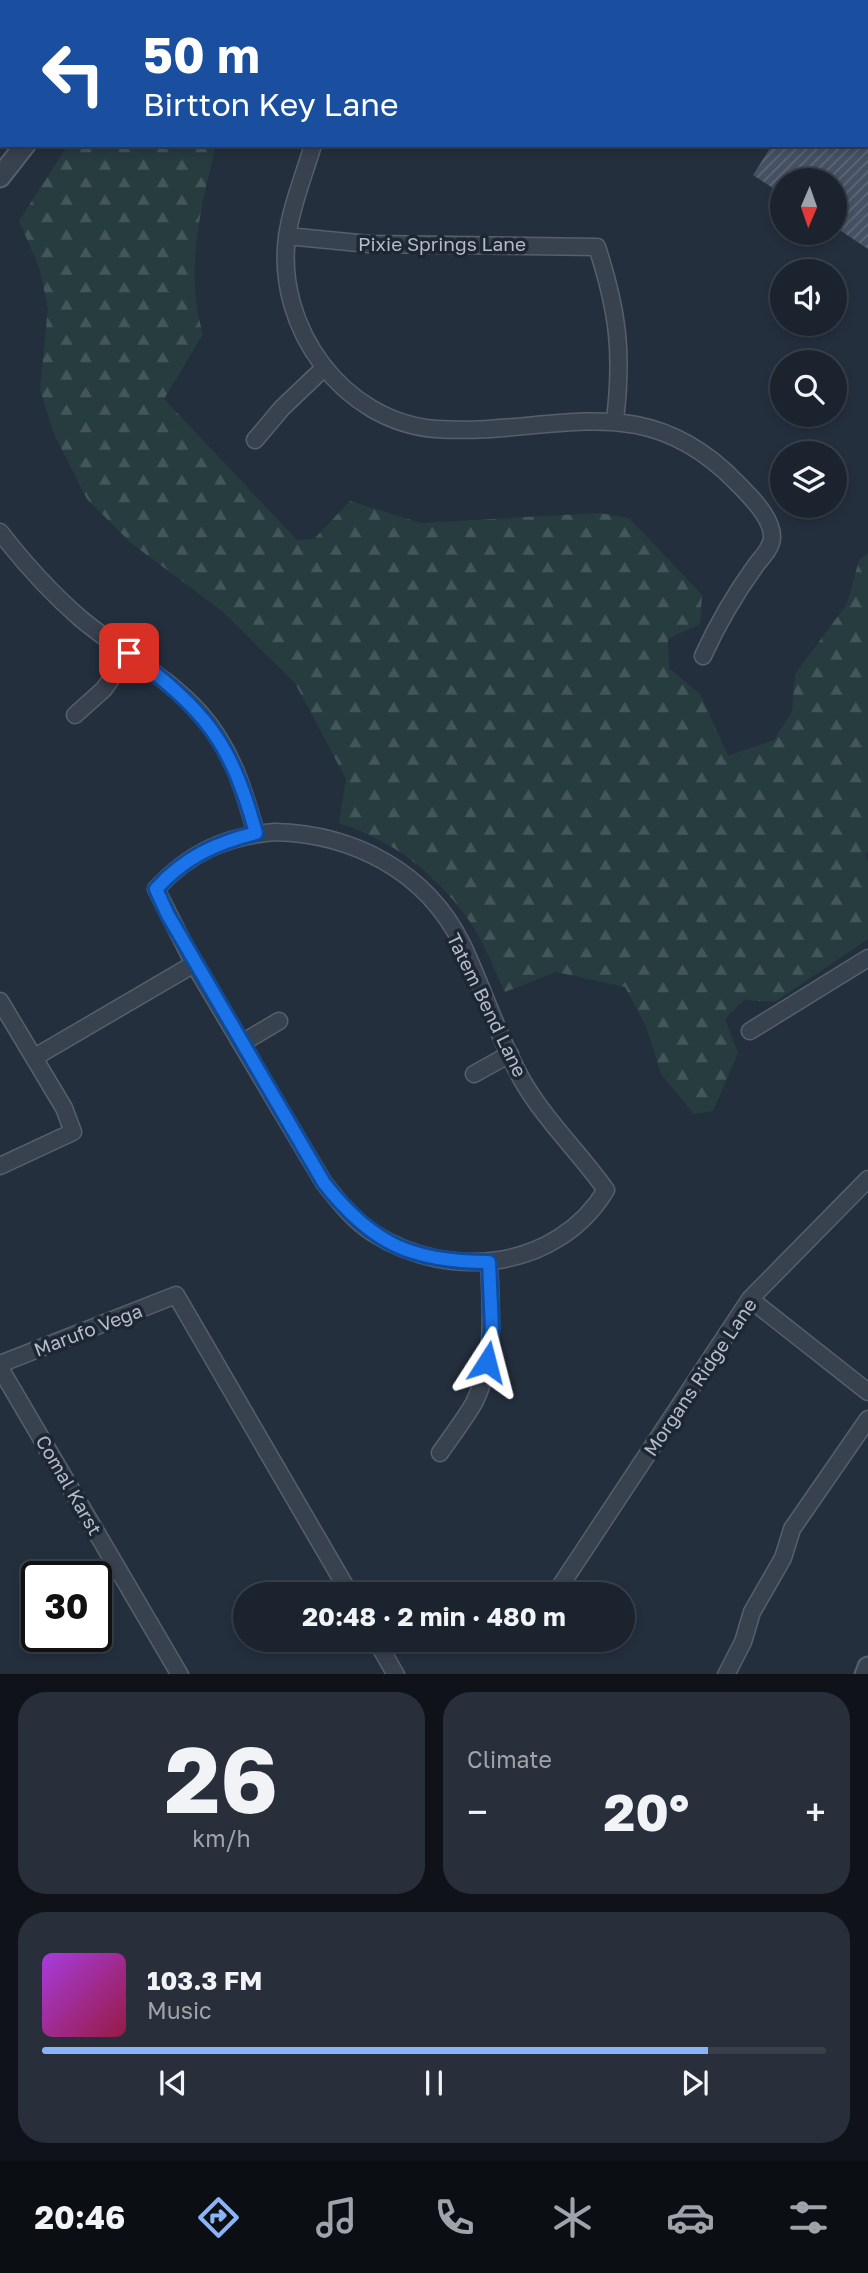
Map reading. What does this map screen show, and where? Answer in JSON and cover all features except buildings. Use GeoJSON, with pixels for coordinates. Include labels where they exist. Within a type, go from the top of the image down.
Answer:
{"type":"FeatureCollection","features":[{"type":"Feature","properties":{"kind":"street"},"geometry":{"type":"LineString","coordinates":[[0,177],[23,147]]}},
{"type":"Feature","properties":{"kind":"street"},"geometry":{"type":"LineString","coordinates":[[312,147],[287,236],[286,263],[290,294],[298,321],[324,368],[344,389],[375,409],[404,422],[434,429],[615,420],[661,431],[693,447],[723,469],[765,517],[772,537],[770,546],[718,622],[703,656]]}},
{"type":"Feature","properties":{"kind":"street","name":"Pixie Springs Lane"},"geometry":{"type":"LineString","coordinates":[[287,236],[369,244],[597,247],[618,325],[620,363],[615,420]]}},
{"type":"Feature","properties":{"kind":"street"},"geometry":{"type":"LineString","coordinates":[[255,440],[290,400],[324,368]]}},
{"type":"Feature","properties":{"kind":"street"},"geometry":{"type":"LineString","coordinates":[[0,532],[47,587],[81,618],[129,653],[191,705],[222,743],[239,775],[256,833]]}},
{"type":"Feature","properties":{"kind":"street"},"geometry":{"type":"LineString","coordinates":[[75,715],[104,689],[129,653]]}},
{"type":"Feature","properties":{"kind":"street","name":"Tatem Bend Lane"},"geometry":{"type":"LineString","coordinates":[[194,964],[156,889],[177,866],[205,849],[256,833],[302,832],[332,837],[389,863],[416,885],[460,940],[522,1080],[546,1115],[607,1190],[592,1213],[552,1244],[489,1262]]}},
{"type":"Feature","properties":{"kind":"street"},"geometry":{"type":"LineString","coordinates":[[750,1031],[868,958]]}},
{"type":"Feature","properties":{"kind":"street"},"geometry":{"type":"LineString","coordinates":[[35,1057],[194,964],[324,1183],[348,1213],[371,1231],[412,1253],[452,1261],[489,1262],[492,1329],[487,1362],[474,1402],[440,1453]]}},
{"type":"Feature","properties":{"kind":"street"},"geometry":{"type":"LineString","coordinates":[[0,1001],[64,1108],[73,1132],[0,1166]]}},
{"type":"Feature","properties":{"kind":"street"},"geometry":{"type":"LineString","coordinates":[[242,1043],[279,1021]]}},
{"type":"Feature","properties":{"kind":"street"},"geometry":{"type":"LineString","coordinates":[[474,1074],[510,1054]]}},
{"type":"Feature","properties":{"kind":"street","name":"Morgans Ridge Lane"},"geometry":{"type":"LineString","coordinates":[[563,1582],[750,1298],[868,1179]]}},
{"type":"Feature","properties":{"kind":"street","name":"Marufo Vega"},"geometry":{"type":"LineString","coordinates":[[0,1366],[176,1296],[343,1582]]}},
{"type":"Feature","properties":{"kind":"street"},"geometry":{"type":"LineString","coordinates":[[750,1298],[868,1392]]}},
{"type":"Feature","properties":{"kind":"street","name":"Comal Karst"},"geometry":{"type":"LineString","coordinates":[[0,1366],[179,1674]]}},
{"type":"Feature","properties":{"kind":"street"},"geometry":{"type":"LineString","coordinates":[[727,1674],[743,1642],[752,1612],[783,1558],[792,1529],[868,1419]]}},
{"type":"Feature","properties":{"kind":"street"},"geometry":{"type":"LineString","coordinates":[[383,1652],[395,1674]]}},
{"type":"Feature","properties":{"kind":"green space"},"geometry":{"type":"Polygon","coordinates":[[[67,147],[216,147],[200,215],[195,263],[197,310],[203,334],[164,399],[297,540],[314,539],[350,501],[421,523],[599,513],[629,518],[702,595],[700,624],[668,639],[669,668],[701,695],[728,756],[774,740],[792,711],[795,674],[847,604],[859,560],[868,553],[868,852],[865,854],[868,861],[868,939],[775,1002],[744,1000],[725,1019],[738,1053],[713,1111],[694,1114],[661,1074],[646,1026],[625,987],[556,972],[505,992],[473,927],[441,886],[395,849],[339,823],[346,779],[295,683],[222,611],[131,543],[87,499],[54,434],[40,390],[48,308],[39,267],[19,221],[67,147]]]}},
{"type":"Feature","properties":{"kind":"route"},"geometry":{"type":"LineString","coordinates":[[129,653],[172,686],[201,714],[222,743],[239,775],[256,833],[205,849],[177,866],[156,889],[168,915],[194,964],[324,1183],[348,1213],[388,1242],[412,1253],[439,1259],[489,1262],[492,1329],[487,1362]]}}]}
